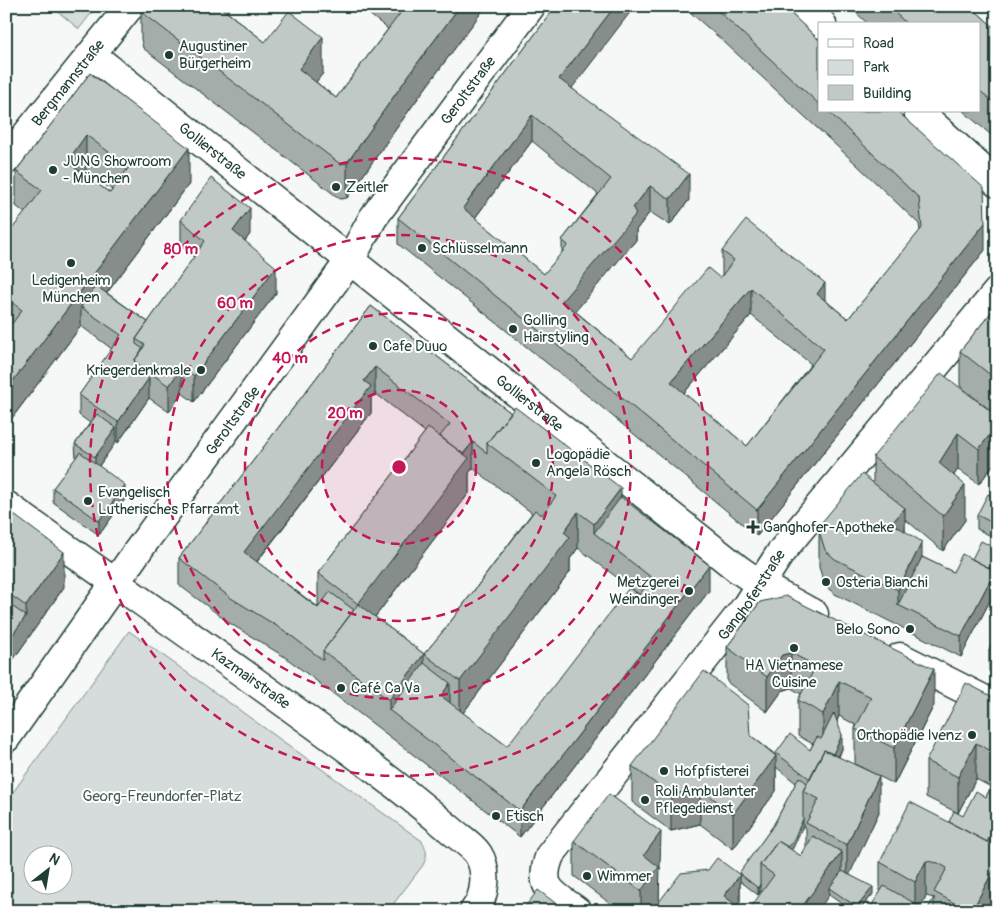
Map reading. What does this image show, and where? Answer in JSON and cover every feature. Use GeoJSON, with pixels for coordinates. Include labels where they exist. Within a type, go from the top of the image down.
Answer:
{"type":"FeatureCollection","features":[{"type":"Feature","properties":{"kind":"street","name":"Bergmannstraße"},"geometry":{"type":"LineString","coordinates":[[6,160],[130,6]]}},
{"type":"Feature","properties":{"kind":"street","name":"Geroltstraße"},"geometry":{"type":"LineString","coordinates":[[6,738],[114,583],[350,260],[373,218],[531,6]]}},
{"type":"Feature","properties":{"kind":"street"},"geometry":{"type":"LineString","coordinates":[[803,6],[820,22]]}},
{"type":"Feature","properties":{"kind":"street","name":"Gollierstraße"},"geometry":{"type":"LineString","coordinates":[[92,55],[696,535],[760,584],[839,627]]}},
{"type":"Feature","properties":{"kind":"street"},"geometry":{"type":"LineString","coordinates":[[919,112],[997,183]]}},
{"type":"Feature","properties":{"kind":"street","name":"Ganghoferstraße"},"geometry":{"type":"LineString","coordinates":[[577,911],[548,888],[544,876],[545,867],[550,855],[745,608],[781,552],[997,292]]}},
{"type":"Feature","properties":{"kind":"street","name":"Kazmairstraße"},"geometry":{"type":"LineString","coordinates":[[6,505],[114,583],[287,703],[408,794],[477,852],[483,865],[484,879],[482,894],[474,911]]}},
{"type":"Feature","properties":{"kind":"street"},"geometry":{"type":"LineString","coordinates":[[874,645],[997,706]]}},
{"type":"Feature","properties":{"kind":"green space"},"geometry":{"type":"Polygon","coordinates":[[[51,6],[97,6],[79,29],[51,6]]]}},
{"type":"Feature","properties":{"kind":"green space","name":"Georg-Freundorfer-Platz"},"geometry":{"type":"Polygon","coordinates":[[[129,631],[422,841],[426,850],[426,859],[423,865],[388,911],[6,911],[6,802],[129,631]]]}},
{"type":"Feature","properties":{"kind":"building"},"geometry":{"type":"Polygon","coordinates":[[[142,6],[219,6],[265,42],[289,11],[323,37],[299,69],[336,98],[405,6],[460,6],[347,163],[340,164],[143,13],[142,6]]]}},
{"type":"Feature","properties":{"kind":"building"},"geometry":{"type":"Polygon","coordinates":[[[556,6],[615,6],[559,79],[689,174],[670,199],[650,186],[633,208],[636,214],[562,301],[632,358],[708,268],[720,278],[734,260],[722,251],[746,220],[825,283],[817,294],[848,319],[922,228],[919,198],[829,112],[898,112],[984,188],[985,223],[757,510],[593,374],[398,218],[556,6]],[[532,115],[463,208],[544,274],[568,245],[562,240],[611,179],[532,115]],[[751,288],[671,382],[747,446],[824,349],[751,288]]]}},
{"type":"Feature","properties":{"kind":"building"},"geometry":{"type":"Polygon","coordinates":[[[713,6],[783,6],[818,39],[818,103],[713,6]]]}},
{"type":"Feature","properties":{"kind":"building"},"geometry":{"type":"Polygon","coordinates":[[[888,6],[970,6],[997,30],[997,105],[980,91],[980,22],[905,22],[888,6]]]}},
{"type":"Feature","properties":{"kind":"building","name":"Ledigenheim München"},"geometry":{"type":"Polygon","coordinates":[[[90,73],[189,148],[6,390],[6,332],[22,310],[6,298],[6,237],[42,190],[16,171],[90,73]],[[86,135],[67,162],[110,193],[129,167],[86,135]]]}},
{"type":"Feature","properties":{"kind":"building"},"geometry":{"type":"Polygon","coordinates":[[[211,178],[250,208],[233,231],[276,267],[194,376],[182,367],[169,386],[134,361],[145,345],[136,339],[205,241],[181,220],[211,178]]]}},
{"type":"Feature","properties":{"kind":"building"},"geometry":{"type":"Polygon","coordinates":[[[96,286],[148,322],[136,339],[136,344],[143,349],[134,361],[137,363],[134,367],[149,378],[118,422],[79,395],[121,335],[81,307],[96,286]]]}},
{"type":"Feature","properties":{"kind":"building"},"geometry":{"type":"Polygon","coordinates":[[[997,305],[997,380],[960,351],[997,305]]]}},
{"type":"Feature","properties":{"kind":"building"},"geometry":{"type":"Polygon","coordinates":[[[371,306],[511,413],[487,443],[487,453],[473,442],[463,454],[440,436],[450,424],[375,367],[364,381],[371,386],[244,552],[318,608],[330,592],[354,610],[323,651],[323,660],[285,631],[231,598],[179,558],[371,306]]]}},
{"type":"Feature","properties":{"kind":"building"},"geometry":{"type":"Polygon","coordinates":[[[941,373],[997,416],[997,425],[979,449],[958,433],[939,463],[965,485],[943,516],[873,457],[941,373]]]}},
{"type":"Feature","properties":{"kind":"building"},"geometry":{"type":"Polygon","coordinates":[[[515,407],[621,488],[594,524],[578,512],[564,532],[570,537],[460,681],[424,654],[535,510],[542,515],[556,496],[487,443],[515,407]]]}},
{"type":"Feature","properties":{"kind":"building"},"geometry":{"type":"Polygon","coordinates":[[[97,414],[116,428],[95,457],[75,444],[97,414]]]}},
{"type":"Feature","properties":{"kind":"building"},"geometry":{"type":"Polygon","coordinates":[[[428,428],[469,458],[358,604],[318,573],[428,428]]]}},
{"type":"Feature","properties":{"kind":"building"},"geometry":{"type":"Polygon","coordinates":[[[80,452],[125,485],[99,521],[53,488],[80,452]]]}},
{"type":"Feature","properties":{"kind":"building"},"geometry":{"type":"Polygon","coordinates":[[[862,474],[905,508],[892,523],[922,542],[898,590],[835,559],[825,550],[819,531],[822,522],[862,474]]]}},
{"type":"Feature","properties":{"kind":"building"},"geometry":{"type":"Polygon","coordinates":[[[988,494],[997,498],[997,525],[977,515],[988,494]]]}},
{"type":"Feature","properties":{"kind":"building"},"geometry":{"type":"Polygon","coordinates":[[[621,497],[709,565],[520,811],[389,710],[424,663],[450,683],[441,696],[507,746],[629,588],[639,595],[652,578],[594,533],[621,497]]]}},
{"type":"Feature","properties":{"kind":"building"},"geometry":{"type":"Polygon","coordinates":[[[6,509],[64,552],[26,606],[6,592],[6,509]]]}},
{"type":"Feature","properties":{"kind":"building"},"geometry":{"type":"Polygon","coordinates":[[[981,541],[997,549],[997,572],[972,559],[981,541]]]}},
{"type":"Feature","properties":{"kind":"building"},"geometry":{"type":"Polygon","coordinates":[[[962,554],[995,571],[961,636],[898,605],[922,557],[953,572],[962,554]]]}},
{"type":"Feature","properties":{"kind":"building"},"geometry":{"type":"Polygon","coordinates":[[[786,596],[934,669],[894,748],[855,729],[871,697],[839,681],[823,714],[798,700],[816,666],[791,653],[782,655],[767,677],[727,647],[760,602],[786,596]]]}},
{"type":"Feature","properties":{"kind":"building"},"geometry":{"type":"Polygon","coordinates":[[[6,602],[26,616],[6,644],[6,602]]]}},
{"type":"Feature","properties":{"kind":"building"},"geometry":{"type":"Polygon","coordinates":[[[358,604],[424,654],[389,700],[323,651],[358,604]]]}},
{"type":"Feature","properties":{"kind":"building"},"geometry":{"type":"Polygon","coordinates":[[[997,634],[997,654],[989,650],[997,634]]]}},
{"type":"Feature","properties":{"kind":"building"},"geometry":{"type":"Polygon","coordinates":[[[704,671],[748,705],[750,735],[776,756],[733,814],[700,788],[671,795],[632,766],[704,671]]]}},
{"type":"Feature","properties":{"kind":"building"},"geometry":{"type":"Polygon","coordinates":[[[966,683],[997,699],[997,754],[976,743],[958,777],[926,761],[966,683]]]}},
{"type":"Feature","properties":{"kind":"building"},"geometry":{"type":"Polygon","coordinates":[[[834,713],[842,735],[833,754],[824,750],[810,779],[776,753],[790,734],[810,750],[817,737],[821,739],[834,713]]]}},
{"type":"Feature","properties":{"kind":"building"},"geometry":{"type":"Polygon","coordinates":[[[824,750],[879,776],[847,845],[806,823],[819,799],[803,791],[824,750]]]}},
{"type":"Feature","properties":{"kind":"building"},"geometry":{"type":"Polygon","coordinates":[[[799,777],[807,783],[803,791],[803,819],[793,841],[788,847],[778,841],[760,865],[760,884],[758,888],[739,873],[773,826],[799,777]]]}},
{"type":"Feature","properties":{"kind":"building"},"geometry":{"type":"Polygon","coordinates":[[[994,781],[996,782],[991,792],[991,821],[996,824],[987,842],[949,822],[954,811],[963,816],[976,791],[986,797],[994,781]]]}},
{"type":"Feature","properties":{"kind":"building"},"geometry":{"type":"Polygon","coordinates":[[[997,781],[997,796],[991,792],[997,781]]]}},
{"type":"Feature","properties":{"kind":"building"},"geometry":{"type":"Polygon","coordinates":[[[609,794],[661,832],[644,855],[659,867],[641,891],[574,841],[609,794]]]}},
{"type":"Feature","properties":{"kind":"building"},"geometry":{"type":"Polygon","coordinates":[[[910,802],[997,847],[997,863],[972,911],[934,892],[947,868],[938,863],[926,861],[915,882],[880,862],[910,802]]]}},
{"type":"Feature","properties":{"kind":"building"},"geometry":{"type":"Polygon","coordinates":[[[813,836],[842,852],[799,911],[748,911],[774,875],[760,865],[778,841],[801,856],[813,836]]]}},
{"type":"Feature","properties":{"kind":"building"},"geometry":{"type":"Polygon","coordinates":[[[717,858],[740,875],[724,896],[744,911],[653,910],[681,873],[708,870],[717,858]]]}},
{"type":"Feature","properties":{"kind":"building"},"geometry":{"type":"Polygon","coordinates":[[[842,871],[873,887],[857,907],[829,888],[842,871]]]}},
{"type":"Feature","properties":{"kind":"building"},"geometry":{"type":"Polygon","coordinates":[[[884,886],[925,909],[914,904],[909,911],[868,911],[884,886]]]}},
{"type":"Feature","properties":{"kind":"building"},"geometry":{"type":"Polygon","coordinates":[[[538,890],[566,911],[522,911],[538,890]]]}},
{"type":"Feature","properties":{"kind":"building"},"geometry":{"type":"Polygon","coordinates":[[[934,897],[934,911],[927,911],[934,897]]]}},
{"type":"Feature","properties":{"kind":"building"},"geometry":{"type":"Polygon","coordinates":[[[914,904],[924,911],[909,911],[914,904]]]}},
{"type":"Feature","properties":{"kind":"place","name":"Augustiner Bürgerheim"},"geometry":{"type":"Point","coordinates":[169,55]}},
{"type":"Feature","properties":{"kind":"place","name":"JUNG Showroom - München"},"geometry":{"type":"Point","coordinates":[53,170]}},
{"type":"Feature","properties":{"kind":"place","name":"Zeitler"},"geometry":{"type":"Point","coordinates":[336,187]}},
{"type":"Feature","properties":{"kind":"place","name":"Schlüsselmann"},"geometry":{"type":"Point","coordinates":[422,248]}},
{"type":"Feature","properties":{"kind":"place","name":"Ledigenheim München"},"geometry":{"type":"Point","coordinates":[71,263]}},
{"type":"Feature","properties":{"kind":"place","name":"Golling Hairstyling"},"geometry":{"type":"Point","coordinates":[513,329]}},
{"type":"Feature","properties":{"kind":"place","name":"Cafe Duuo"},"geometry":{"type":"Point","coordinates":[373,346]}},
{"type":"Feature","properties":{"kind":"place","name":"Kriegerdenkmale"},"geometry":{"type":"Point","coordinates":[201,370]}},
{"type":"Feature","properties":{"kind":"place","name":"Logopädie Angela Rösch"},"geometry":{"type":"Point","coordinates":[536,463]}},
{"type":"Feature","properties":{"kind":"place","name":"Evangelisch Lutherisches Pfarramt"},"geometry":{"type":"Point","coordinates":[88,501]}},
{"type":"Feature","properties":{"kind":"place","name":"Ganghofer-Apotheke"},"geometry":{"type":"Point","coordinates":[753,527]}},
{"type":"Feature","properties":{"kind":"place","name":"Osteria Bianchi"},"geometry":{"type":"Point","coordinates":[826,582]}},
{"type":"Feature","properties":{"kind":"place","name":"Metzgerei Weindinger"},"geometry":{"type":"Point","coordinates":[689,591]}},
{"type":"Feature","properties":{"kind":"place","name":"Belo Sono"},"geometry":{"type":"Point","coordinates":[910,629]}},
{"type":"Feature","properties":{"kind":"place","name":"HA Vietnamese Cuisine"},"geometry":{"type":"Point","coordinates":[794,648]}},
{"type":"Feature","properties":{"kind":"place","name":"Café Ca Va"},"geometry":{"type":"Point","coordinates":[341,688]}},
{"type":"Feature","properties":{"kind":"place","name":"Orthopädie Ivenz"},"geometry":{"type":"Point","coordinates":[972,735]}},
{"type":"Feature","properties":{"kind":"place","name":"Hofpfisterei"},"geometry":{"type":"Point","coordinates":[664,771]}},
{"type":"Feature","properties":{"kind":"place","name":"Roli Ambulanter Pflegedienst"},"geometry":{"type":"Point","coordinates":[645,800]}},
{"type":"Feature","properties":{"kind":"place","name":"Etisch"},"geometry":{"type":"Point","coordinates":[496,816]}},
{"type":"Feature","properties":{"kind":"place","name":"Wimmer"},"geometry":{"type":"Point","coordinates":[587,876]}}]}
